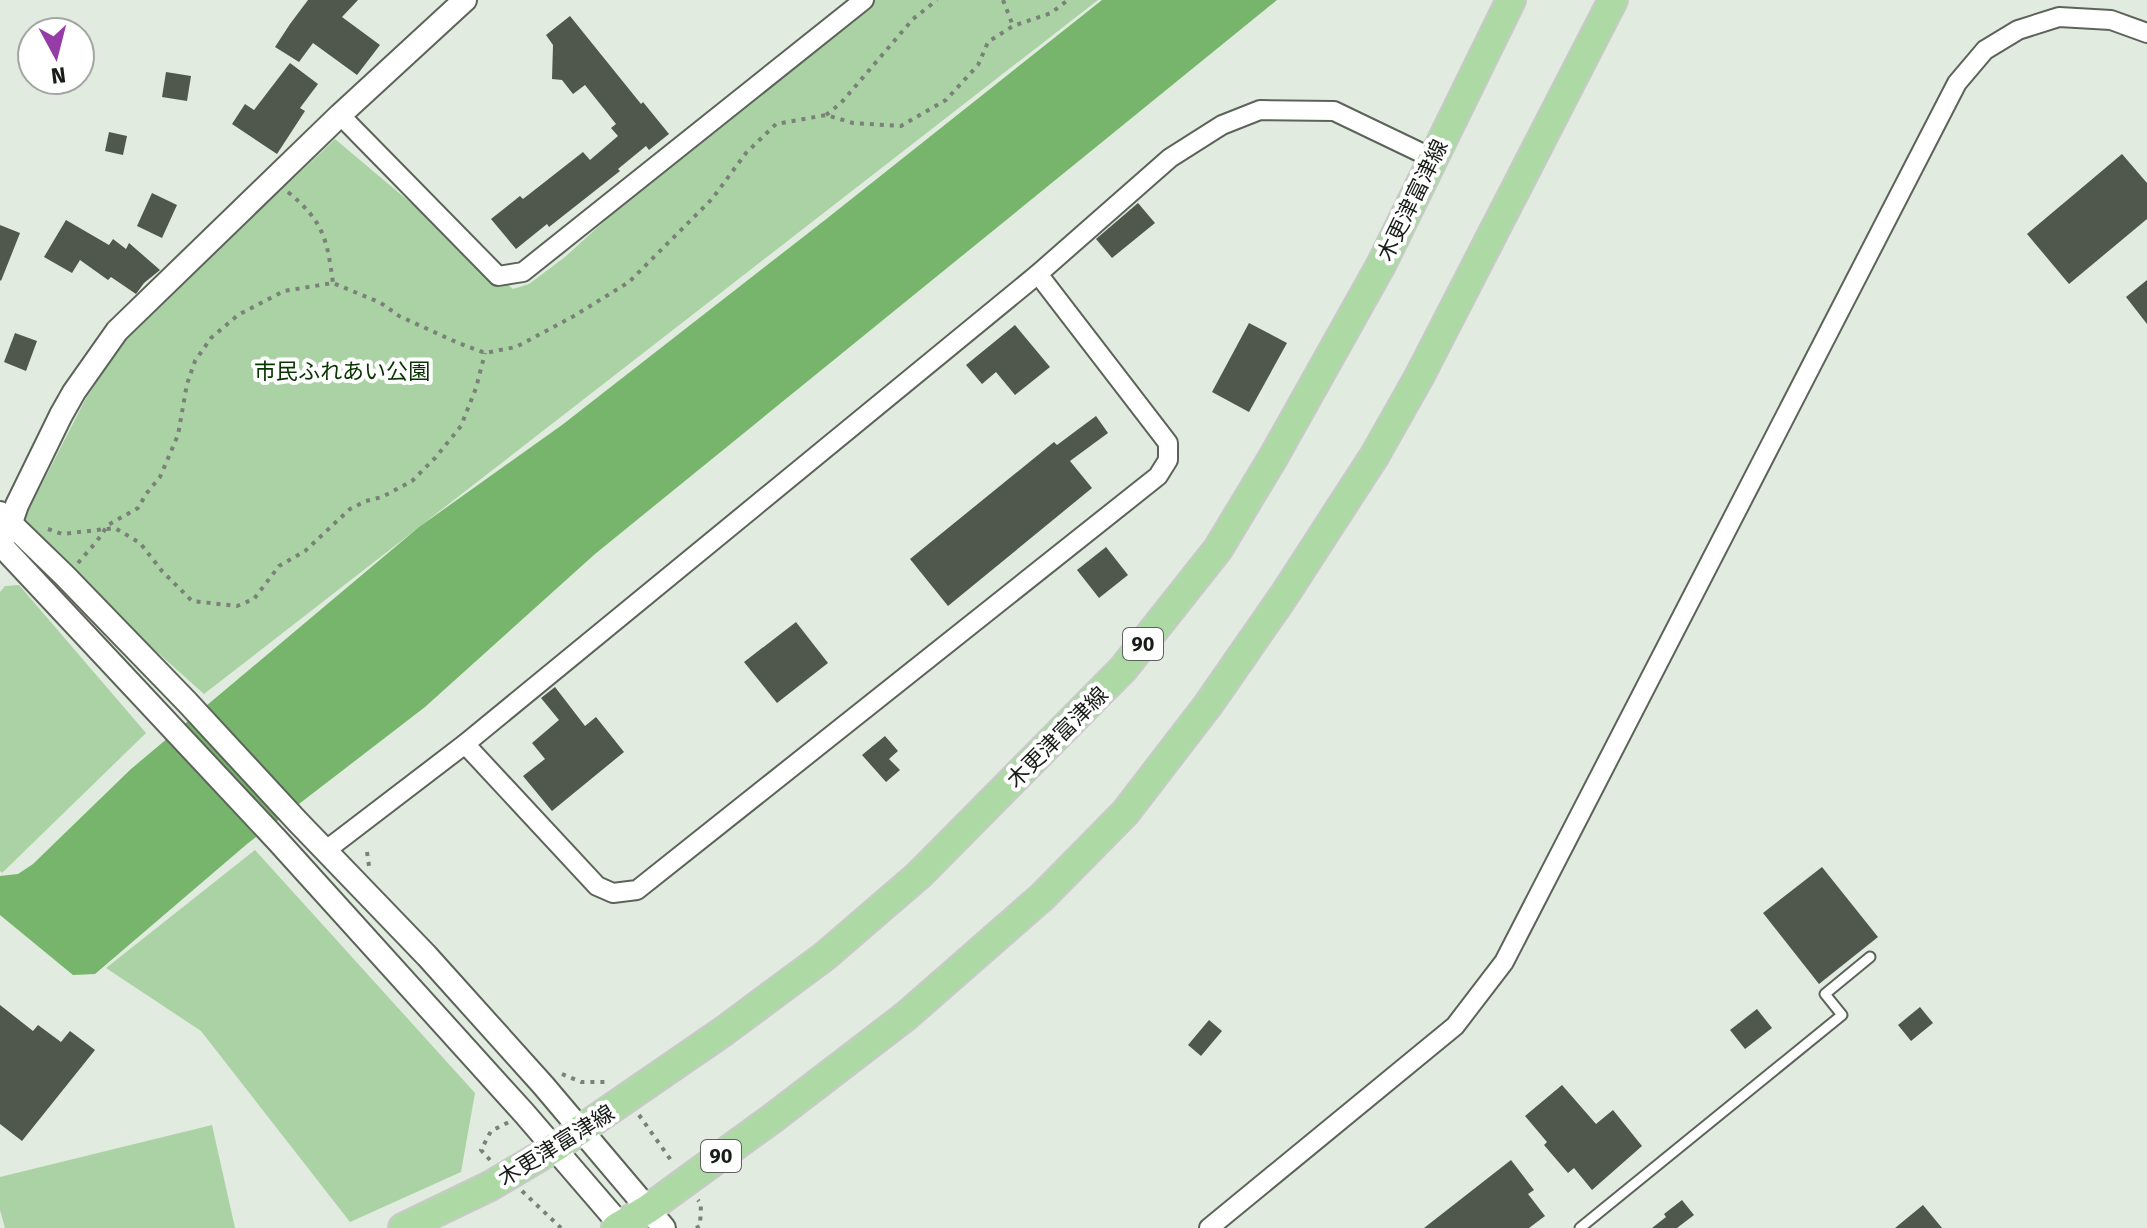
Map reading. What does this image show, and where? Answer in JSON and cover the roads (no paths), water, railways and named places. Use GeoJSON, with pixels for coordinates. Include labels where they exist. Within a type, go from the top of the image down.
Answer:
{"type":"FeatureCollection","features":[{"type":"Feature","properties":{"kind":"main road","name":"木更津富津線"},"geometry":{"type":"LineString","coordinates":[[403,1228],[490,1186],[582,1130],[825,956],[919,875],[1123,669],[1218,549],[1266,469],[1381,265],[1511,0]]}},
{"type":"Feature","properties":{"kind":"main road","name":"90"},"geometry":{"type":"LineString","coordinates":[[619,1227],[656,1218],[686,1182],[906,1016],[1042,897],[1125,813],[1208,705],[1375,455],[1419,377],[1613,0]]}},
{"type":"Feature","properties":{"kind":"street"},"geometry":{"type":"LineString","coordinates":[[2,536],[61,415],[117,331],[340,115],[465,0]]}},
{"type":"Feature","properties":{"kind":"street"},"geometry":{"type":"LineString","coordinates":[[340,115],[498,276],[523,272],[864,0]]}},
{"type":"Feature","properties":{"kind":"street"},"geometry":{"type":"LineString","coordinates":[[1209,1228],[1455,1026],[1504,962],[1957,83],[1985,50],[2018,30],[2059,17],[2111,20],[2147,33]]}},
{"type":"Feature","properties":{"kind":"street"},"geometry":{"type":"LineString","coordinates":[[325,851],[465,744],[1038,274],[1170,158],[1222,125],[1260,110],[1334,111],[1432,158]]}},
{"type":"Feature","properties":{"kind":"street"},"geometry":{"type":"LineString","coordinates":[[465,744],[597,886],[613,893],[637,890],[1158,476],[1168,460],[1168,443],[1038,274]]}},
{"type":"Feature","properties":{"kind":"street"},"geometry":{"type":"LineString","coordinates":[[2,536],[65,576],[187,702],[427,956],[656,1218]]}},
{"type":"Feature","properties":{"kind":"street"},"geometry":{"type":"LineString","coordinates":[[2,536],[167,723],[277,840],[554,1148],[619,1227]]}},
{"type":"Feature","properties":{"kind":"lane"},"geometry":{"type":"LineString","coordinates":[[1580,1228],[1842,1015],[1825,994],[1870,957]]}},
{"type":"Feature","properties":{"kind":"park label","name":"市民ふれあい公園"},"geometry":{"type":"Point","coordinates":[342,371]}}]}
